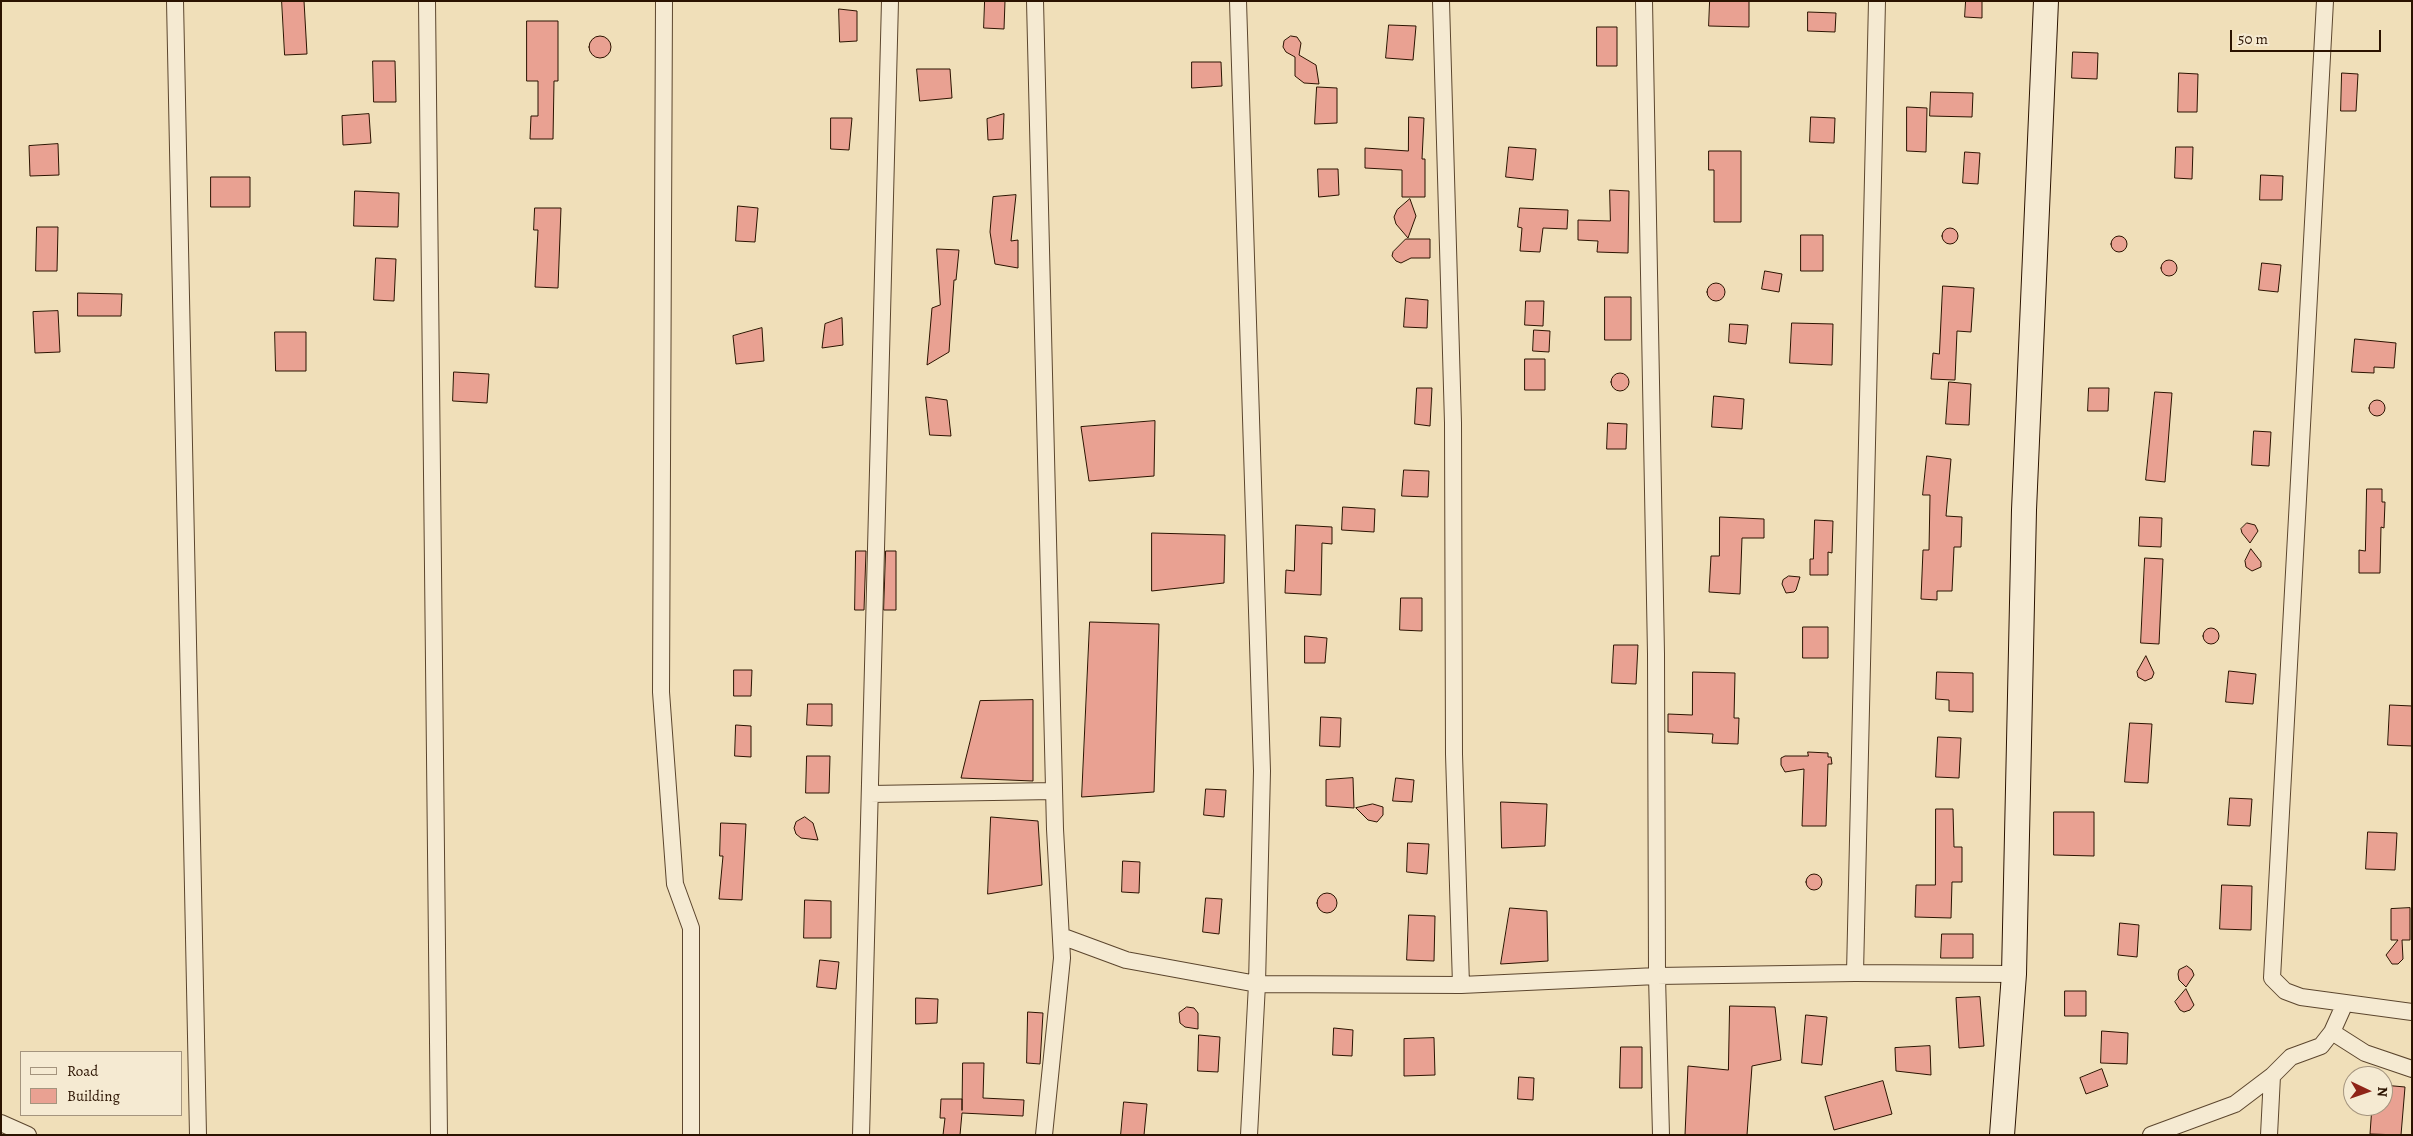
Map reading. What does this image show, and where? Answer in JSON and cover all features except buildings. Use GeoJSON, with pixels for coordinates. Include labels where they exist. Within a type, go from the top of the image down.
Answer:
{"type":"FeatureCollection","features":[{"type":"Feature","properties":{"kind":"street"},"geometry":{"type":"LineString","coordinates":[[175,1],[198,1135]]}},
{"type":"Feature","properties":{"kind":"street"},"geometry":{"type":"LineString","coordinates":[[427,1],[439,1135]]}},
{"type":"Feature","properties":{"kind":"street"},"geometry":{"type":"LineString","coordinates":[[664,1],[661,692],[675,884],[691,928],[691,1135]]}},
{"type":"Feature","properties":{"kind":"street"},"geometry":{"type":"LineString","coordinates":[[861,1135],[890,1]]}},
{"type":"Feature","properties":{"kind":"street"},"geometry":{"type":"LineString","coordinates":[[1034,1],[1054,791],[1062,958],[1044,1135]]}},
{"type":"Feature","properties":{"kind":"street"},"geometry":{"type":"LineString","coordinates":[[1238,1],[1262,771],[1258,984],[1249,1135]]}},
{"type":"Feature","properties":{"kind":"street"},"geometry":{"type":"LineString","coordinates":[[1441,1],[1453,423],[1454,754],[1461,985]]}},
{"type":"Feature","properties":{"kind":"street"},"geometry":{"type":"LineString","coordinates":[[1644,1],[1656,644],[1657,976],[1661,1135]]}},
{"type":"Feature","properties":{"kind":"street"},"geometry":{"type":"LineString","coordinates":[[1855,973],[1877,1]]}},
{"type":"Feature","properties":{"kind":"street"},"geometry":{"type":"LineString","coordinates":[[2002,1135],[2014,974],[2024,510],[2046,1]]}},
{"type":"Feature","properties":{"kind":"street"},"geometry":{"type":"LineString","coordinates":[[2326,1],[2272,978],[2285,990],[2301,997],[2412,1012]]}},
{"type":"Feature","properties":{"kind":"street"},"geometry":{"type":"LineString","coordinates":[[870,794],[1054,791]]}},
{"type":"Feature","properties":{"kind":"street"},"geometry":{"type":"LineString","coordinates":[[1061,936],[1126,960],[1258,984],[1461,985],[1657,976],[1855,973],[2014,974]]}},
{"type":"Feature","properties":{"kind":"street"},"geometry":{"type":"LineString","coordinates":[[2151,1135],[2235,1104],[2272,1076],[2291,1057],[2320,1046],[2332,1032],[2345,1003]]}},
{"type":"Feature","properties":{"kind":"street"},"geometry":{"type":"LineString","coordinates":[[2332,1032],[2365,1053],[2412,1069]]}},
{"type":"Feature","properties":{"kind":"street"},"geometry":{"type":"LineString","coordinates":[[2269,1135],[2272,1076]]}},
{"type":"Feature","properties":{"kind":"street"},"geometry":{"type":"LineString","coordinates":[[1,1123],[28,1135]]}}]}
